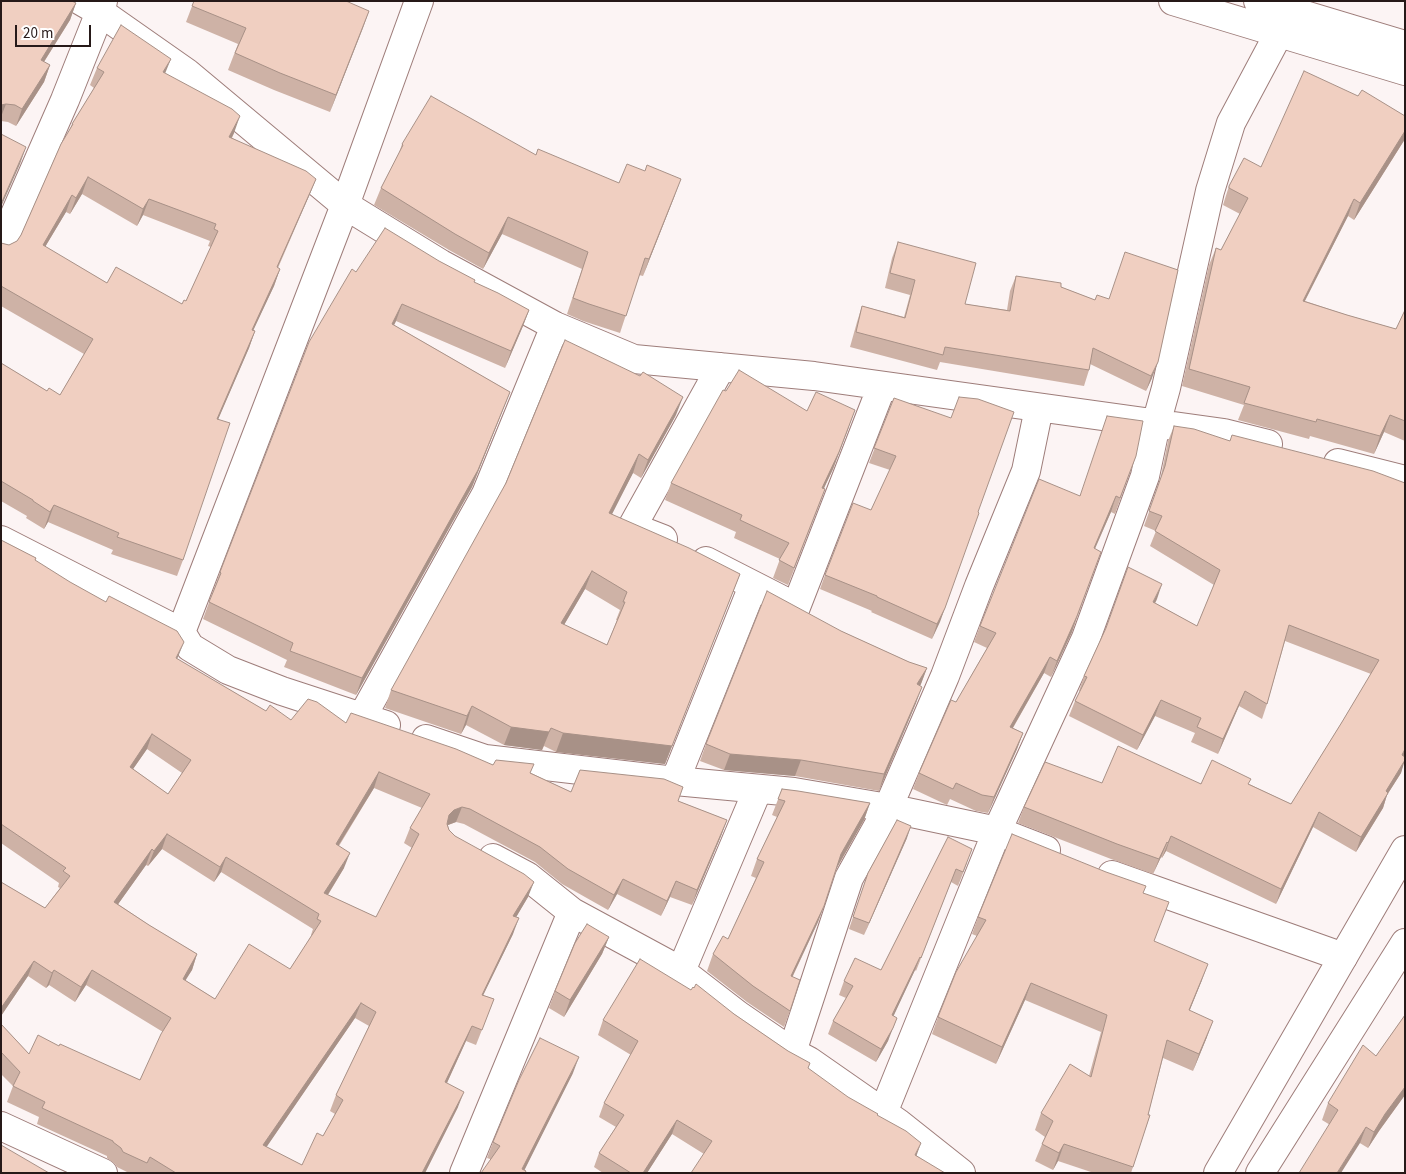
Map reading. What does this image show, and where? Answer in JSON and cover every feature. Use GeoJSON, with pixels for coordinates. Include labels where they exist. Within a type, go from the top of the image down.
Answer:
{"type":"FeatureCollection","features":[{"type":"Feature","properties":{"kind":"street"},"geometry":{"type":"LineString","coordinates":[[181,632],[346,205],[419,1]]}},
{"type":"Feature","properties":{"kind":"street"},"geometry":{"type":"LineString","coordinates":[[1173,1],[1405,71]]}},
{"type":"Feature","properties":{"kind":"street"},"geometry":{"type":"LineString","coordinates":[[1258,1],[1405,45]]}},
{"type":"Feature","properties":{"kind":"street"},"geometry":{"type":"LineString","coordinates":[[1,246],[28,151],[65,100],[95,5],[187,73],[346,205],[441,264],[555,326],[634,359],[814,376],[1224,433],[1291,450]]}},
{"type":"Feature","properties":{"kind":"street"},"geometry":{"type":"LineString","coordinates":[[883,1113],[997,831],[1086,638],[1145,476],[1210,191],[1230,123],[1279,33]]}},
{"type":"Feature","properties":{"kind":"street"},"geometry":{"type":"LineString","coordinates":[[362,716],[486,494],[555,326]]}},
{"type":"Feature","properties":{"kind":"street"},"geometry":{"type":"LineString","coordinates":[[721,367],[632,527],[668,541],[819,620]]}},
{"type":"Feature","properties":{"kind":"street"},"geometry":{"type":"LineString","coordinates":[[796,607],[882,386]]}},
{"type":"Feature","properties":{"kind":"street"},"geometry":{"type":"LineString","coordinates":[[792,1052],[850,878],[888,808],[945,676],[1026,471],[1039,408]]}},
{"type":"Feature","properties":{"kind":"street"},"geometry":{"type":"LineString","coordinates":[[1319,458],[1405,480]]}},
{"type":"Feature","properties":{"kind":"street"},"geometry":{"type":"LineString","coordinates":[[1,540],[181,632],[190,647],[228,670],[282,691],[362,716],[485,759],[675,781],[794,792],[888,808],[997,831],[1079,863],[1343,956]]}},
{"type":"Feature","properties":{"kind":"street"},"geometry":{"type":"LineString","coordinates":[[675,781],[753,586]]}},
{"type":"Feature","properties":{"kind":"street"},"geometry":{"type":"LineString","coordinates":[[919,667],[945,676]]}},
{"type":"Feature","properties":{"kind":"street"},"geometry":{"type":"LineString","coordinates":[[681,970],[758,789]]}},
{"type":"Feature","properties":{"kind":"street"},"geometry":{"type":"LineString","coordinates":[[474,848],[527,876],[572,912],[681,970],[738,1016],[883,1113],[961,1173]]}},
{"type":"Feature","properties":{"kind":"street"},"geometry":{"type":"LineString","coordinates":[[1218,1173],[1405,850]]}},
{"type":"Feature","properties":{"kind":"street"},"geometry":{"type":"LineString","coordinates":[[464,1173],[572,912]]}},
{"type":"Feature","properties":{"kind":"street"},"geometry":{"type":"LineString","coordinates":[[1260,1173],[1405,943]]}},
{"type":"Feature","properties":{"kind":"street"},"geometry":{"type":"LineString","coordinates":[[1,1126],[103,1173]]}},
{"type":"Feature","properties":{"kind":"building"},"geometry":{"type":"Polygon","coordinates":[[[1,1],[72,1],[76,3],[41,60],[50,65],[22,109],[15,105],[1,105],[1,1]]]}},
{"type":"Feature","properties":{"kind":"building"},"geometry":{"type":"Polygon","coordinates":[[[194,1],[346,1],[369,11],[336,95],[235,53],[246,28],[192,6],[194,1]]]}},
{"type":"Feature","properties":{"kind":"building"},"geometry":{"type":"Polygon","coordinates":[[[121,25],[171,59],[163,72],[232,109],[240,116],[229,137],[306,171],[316,179],[277,267],[280,269],[252,330],[255,331],[217,419],[230,423],[183,560],[117,537],[119,533],[54,505],[50,512],[1,481],[1,363],[47,391],[49,388],[60,395],[93,339],[1,286],[1,243],[9,245],[17,241],[21,235],[61,144],[104,72],[97,68],[121,25]],[[88,177],[76,198],[72,195],[43,245],[107,283],[116,267],[182,304],[184,300],[186,301],[218,231],[214,229],[216,224],[149,199],[143,209],[88,177]]]}},
{"type":"Feature","properties":{"kind":"building"},"geometry":{"type":"Polygon","coordinates":[[[1304,71],[1358,96],[1362,90],[1405,116],[1405,131],[1360,203],[1354,199],[1303,301],[1396,329],[1405,310],[1405,421],[1390,415],[1380,436],[1317,419],[1316,422],[1244,403],[1250,387],[1189,369],[1216,248],[1221,250],[1248,198],[1229,188],[1229,186],[1244,158],[1261,167],[1304,71]]]}},
{"type":"Feature","properties":{"kind":"building"},"geometry":{"type":"Polygon","coordinates":[[[431,96],[536,155],[538,149],[619,183],[627,164],[645,171],[647,165],[681,179],[649,259],[645,258],[626,316],[573,298],[588,252],[508,217],[489,253],[381,188],[402,144],[431,96]]]}},
{"type":"Feature","properties":{"kind":"building"},"geometry":{"type":"Polygon","coordinates":[[[1,134],[26,147],[1,204],[1,134]]]}},
{"type":"Feature","properties":{"kind":"building"},"geometry":{"type":"Polygon","coordinates":[[[385,228],[439,261],[475,280],[474,282],[529,310],[511,351],[402,304],[392,324],[510,392],[478,470],[362,678],[290,651],[293,643],[209,602],[309,342],[352,269],[356,272],[385,228]]]}},
{"type":"Feature","properties":{"kind":"building"},"geometry":{"type":"Polygon","coordinates":[[[898,242],[976,263],[965,304],[1010,311],[1016,276],[1061,283],[1061,287],[1095,300],[1097,295],[1109,299],[1125,252],[1178,270],[1158,362],[1151,376],[1093,348],[1089,370],[945,347],[943,355],[856,332],[862,306],[905,318],[915,280],[890,273],[898,242]]]}},
{"type":"Feature","properties":{"kind":"building"},"geometry":{"type":"Polygon","coordinates":[[[565,340],[640,376],[643,372],[683,397],[648,460],[639,454],[609,513],[689,548],[740,574],[672,746],[563,733],[551,728],[549,732],[511,727],[472,706],[467,716],[391,690],[506,483],[565,340]],[[592,571],[561,623],[607,645],[625,602],[623,602],[627,592],[592,571]]]}},
{"type":"Feature","properties":{"kind":"building"},"geometry":{"type":"Polygon","coordinates":[[[739,370],[807,411],[816,392],[855,410],[839,452],[822,488],[825,489],[794,568],[779,560],[789,543],[740,520],[742,515],[671,483],[723,390],[726,391],[739,370]]]}},
{"type":"Feature","properties":{"kind":"building"},"geometry":{"type":"Polygon","coordinates":[[[959,397],[978,399],[1014,412],[945,608],[937,624],[877,596],[825,575],[853,503],[871,510],[896,456],[874,448],[894,398],[951,418],[959,397]]]}},
{"type":"Feature","properties":{"kind":"building"},"geometry":{"type":"Polygon","coordinates":[[[1107,416],[1143,421],[1136,456],[1120,498],[1116,496],[1094,548],[1101,552],[1077,616],[1057,661],[1050,657],[1010,727],[1023,733],[994,797],[982,795],[956,783],[953,789],[919,773],[951,700],[956,702],[996,633],[980,626],[1039,479],[1080,496],[1107,416]]]}},
{"type":"Feature","properties":{"kind":"building"},"geometry":{"type":"Polygon","coordinates":[[[1174,426],[1194,429],[1230,441],[1232,435],[1373,471],[1405,483],[1405,749],[1402,755],[1405,757],[1405,760],[1386,791],[1388,793],[1361,837],[1319,812],[1281,889],[1171,836],[1159,859],[1024,807],[1045,762],[1102,783],[1118,746],[1201,784],[1212,760],[1251,779],[1248,784],[1291,804],[1379,660],[1289,625],[1267,704],[1245,691],[1223,739],[1197,727],[1201,718],[1161,700],[1143,735],[1075,701],[1087,677],[1084,676],[1106,628],[1128,567],[1162,584],[1153,602],[1197,626],[1220,570],[1155,531],[1162,516],[1149,511],[1165,466],[1174,426]]]}},
{"type":"Feature","properties":{"kind":"building"},"geometry":{"type":"Polygon","coordinates":[[[1,540],[36,558],[35,560],[70,582],[106,602],[109,596],[177,631],[184,642],[176,658],[266,711],[270,705],[291,720],[308,699],[317,702],[346,723],[351,713],[456,749],[493,765],[496,760],[534,764],[530,773],[571,792],[580,770],[664,779],[683,787],[678,801],[727,820],[697,890],[676,881],[667,901],[623,879],[614,895],[568,869],[540,847],[470,809],[462,807],[454,810],[449,815],[447,824],[449,830],[455,836],[524,874],[534,882],[513,916],[519,918],[482,995],[494,999],[482,1030],[472,1026],[445,1082],[464,1092],[422,1173],[176,1173],[150,1157],[147,1163],[123,1152],[113,1141],[42,1108],[45,1102],[13,1086],[20,1072],[1,1052],[1,1024],[29,1054],[38,1035],[59,1046],[60,1044],[140,1080],[161,1034],[171,1018],[92,970],[81,987],[54,970],[52,973],[34,961],[1,1008],[1,882],[45,908],[70,876],[63,871],[66,868],[1,824],[1,540]],[[152,734],[130,767],[168,794],[191,760],[152,734]],[[379,772],[336,844],[350,853],[324,893],[376,917],[419,834],[410,828],[430,794],[379,772]],[[167,834],[154,851],[152,849],[114,902],[197,954],[183,979],[215,999],[249,944],[290,969],[321,921],[317,919],[319,914],[226,857],[220,867],[167,834]],[[361,1003],[263,1145],[302,1165],[317,1133],[323,1136],[343,1100],[336,1095],[376,1012],[361,1003]]]}},
{"type":"Feature","properties":{"kind":"building"},"geometry":{"type":"Polygon","coordinates":[[[767,591],[841,631],[909,662],[927,668],[917,684],[922,687],[884,774],[801,760],[730,754],[706,744],[767,591]]]}},
{"type":"Feature","properties":{"kind":"building"},"geometry":{"type":"Polygon","coordinates":[[[782,789],[870,803],[841,854],[824,906],[791,976],[800,980],[790,1011],[753,986],[713,954],[723,936],[728,939],[764,862],[757,859],[785,801],[778,799],[782,789]]]}},
{"type":"Feature","properties":{"kind":"building"},"geometry":{"type":"Polygon","coordinates":[[[897,820],[911,826],[869,923],[853,917],[868,873],[897,820]]]}},
{"type":"Feature","properties":{"kind":"building"},"geometry":{"type":"Polygon","coordinates":[[[1012,834],[1146,886],[1143,893],[1169,902],[1154,941],[1208,964],[1189,1010],[1213,1021],[1199,1054],[1167,1040],[1148,1115],[1150,1115],[1133,1167],[1064,1144],[1059,1153],[1042,1144],[1053,1121],[1041,1113],[1070,1064],[1091,1077],[1107,1015],[1031,983],[1002,1047],[938,1017],[956,972],[986,920],[978,917],[1012,834]]]}},
{"type":"Feature","properties":{"kind":"building"},"geometry":{"type":"Polygon","coordinates":[[[948,837],[972,849],[963,872],[956,869],[921,958],[892,1015],[897,1018],[893,1028],[881,1049],[833,1021],[853,986],[844,981],[855,958],[881,970],[948,837]]]}},
{"type":"Feature","properties":{"kind":"building"},"geometry":{"type":"Polygon","coordinates":[[[587,924],[609,937],[570,1000],[555,991],[575,943],[587,924]]]}},
{"type":"Feature","properties":{"kind":"building"},"geometry":{"type":"Polygon","coordinates":[[[640,959],[691,990],[696,984],[734,1014],[788,1051],[810,1063],[808,1068],[848,1097],[906,1131],[921,1143],[915,1155],[945,1173],[691,1173],[712,1141],[677,1120],[643,1173],[631,1173],[599,1153],[624,1115],[604,1103],[638,1041],[603,1020],[640,959]]]}},
{"type":"Feature","properties":{"kind":"building"},"geometry":{"type":"Polygon","coordinates":[[[1405,1015],[1405,1087],[1374,1132],[1366,1127],[1337,1173],[1299,1173],[1338,1110],[1328,1103],[1363,1045],[1376,1056],[1405,1015]]]}},
{"type":"Feature","properties":{"kind":"building"},"geometry":{"type":"Polygon","coordinates":[[[540,1038],[579,1057],[522,1169],[526,1171],[525,1173],[481,1173],[500,1146],[493,1142],[519,1080],[540,1038]]]}},
{"type":"Feature","properties":{"kind":"building"},"geometry":{"type":"Polygon","coordinates":[[[1,1145],[49,1173],[1,1173],[1,1145]]]}}]}
